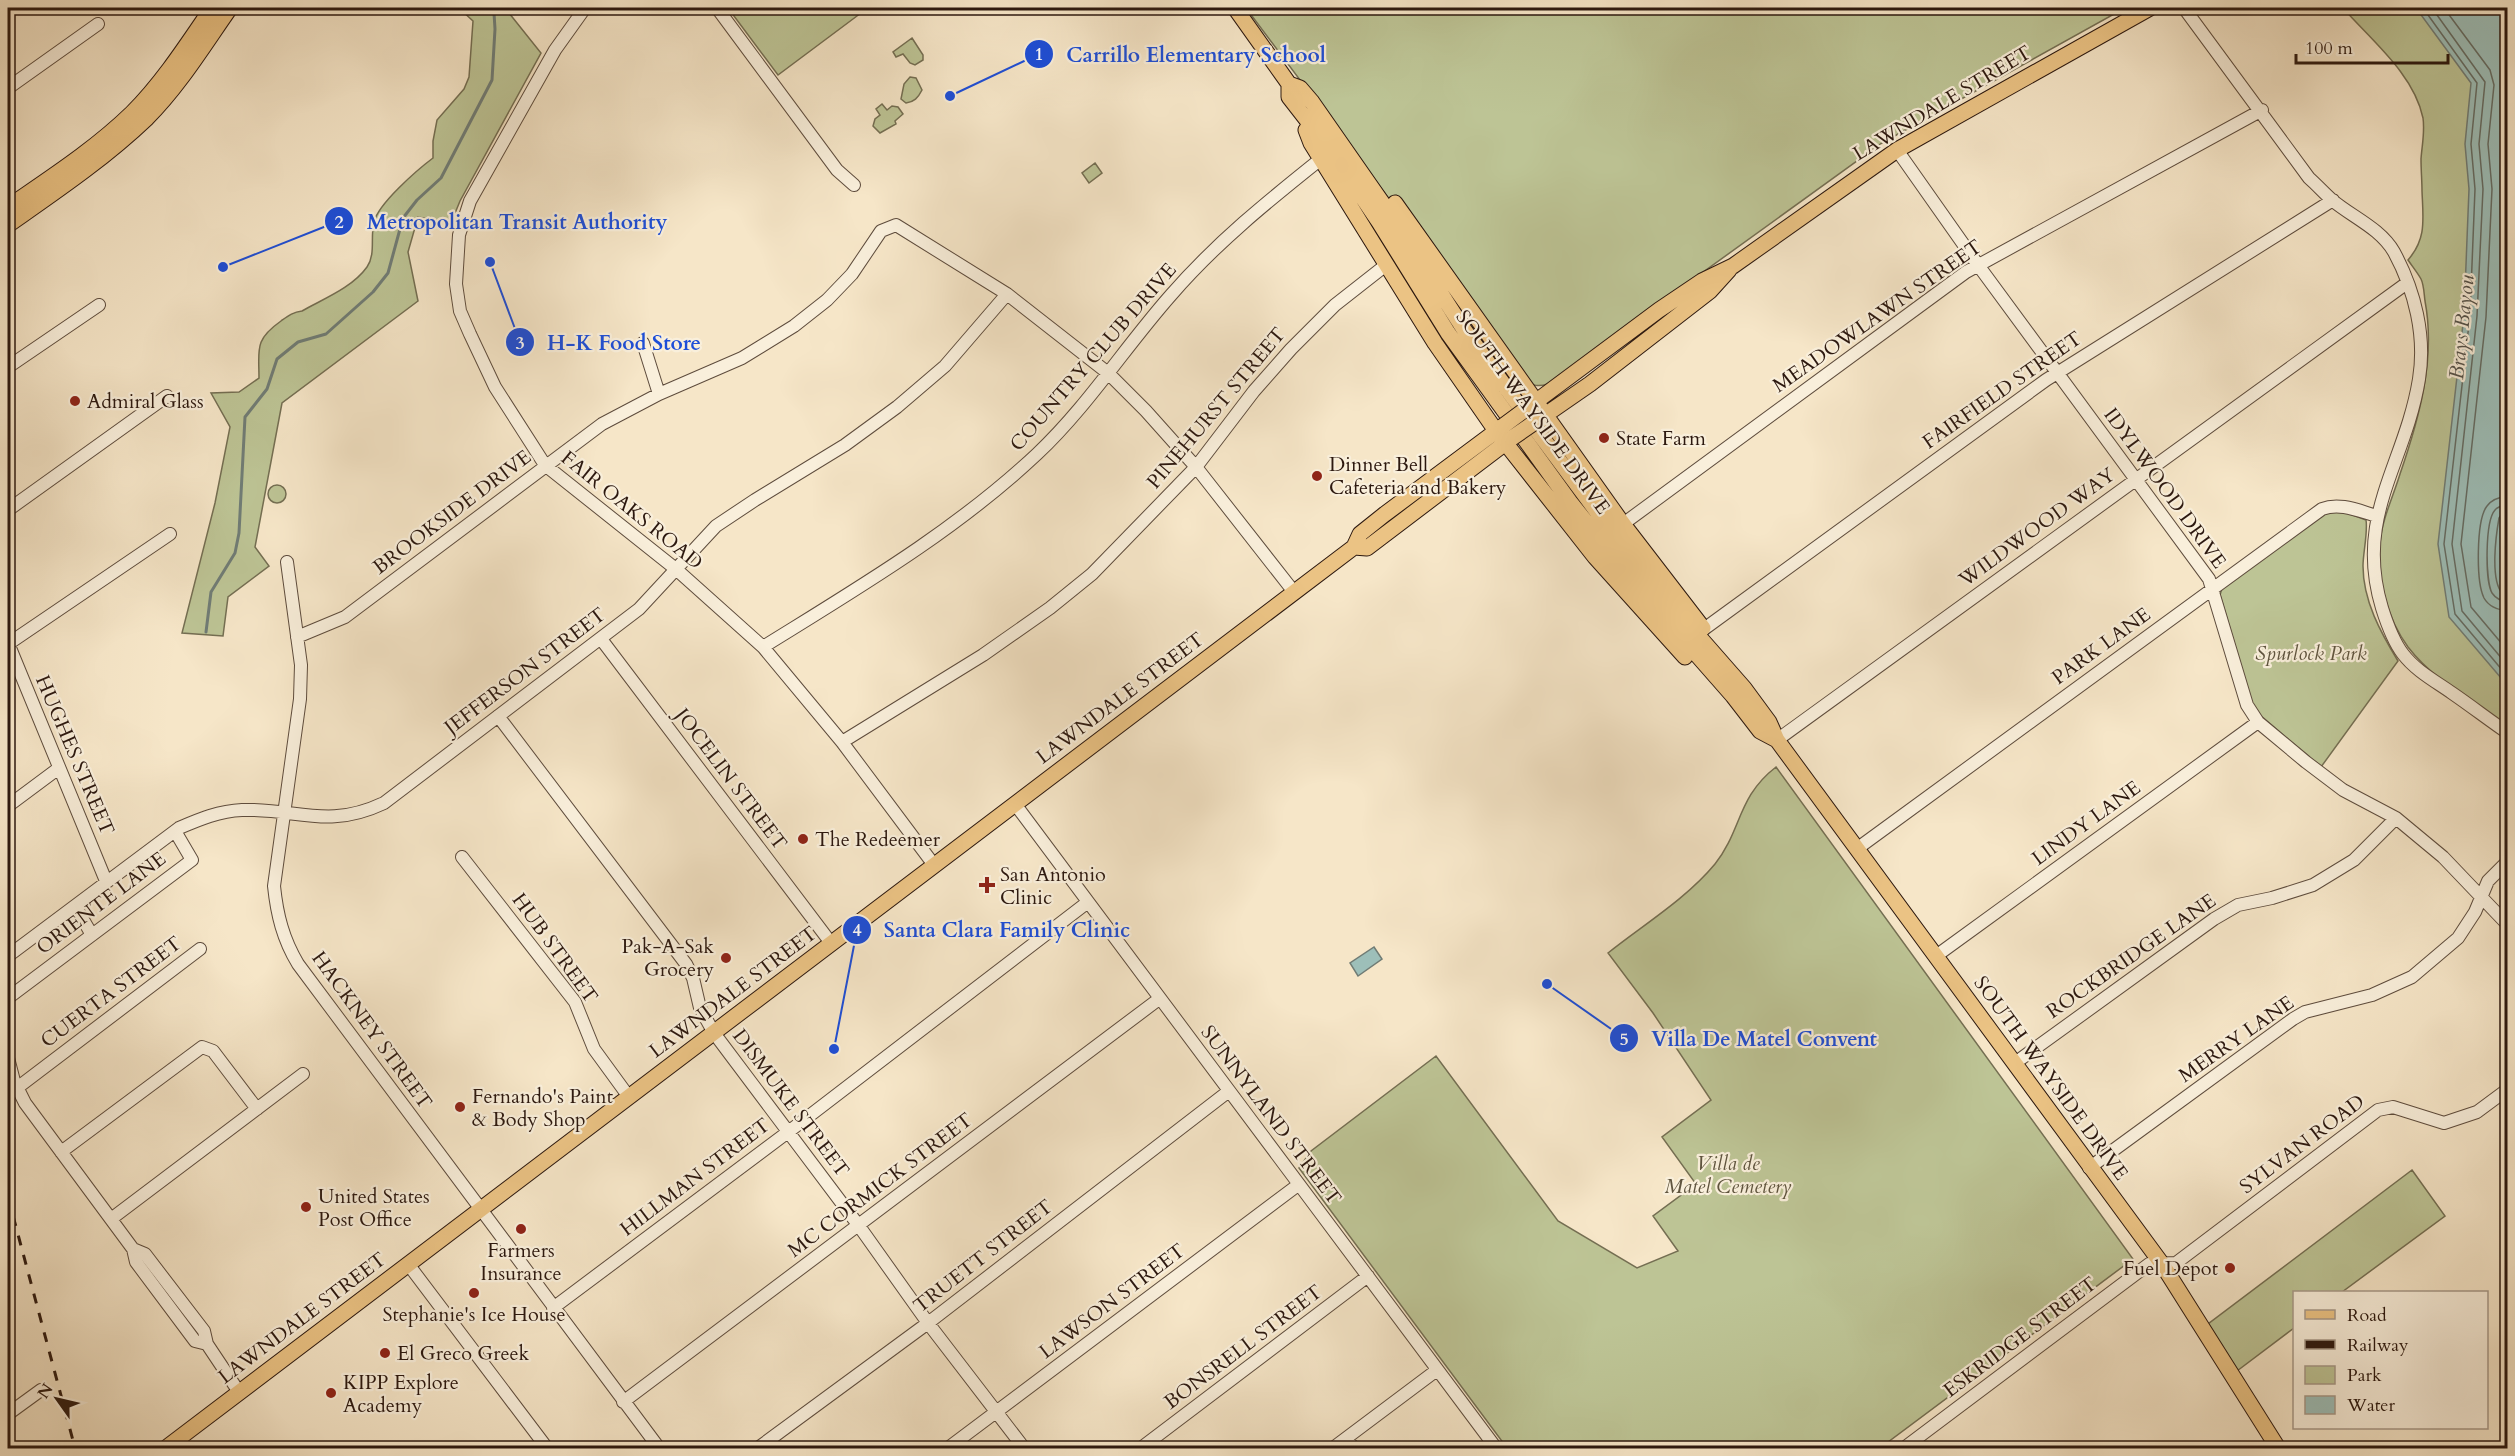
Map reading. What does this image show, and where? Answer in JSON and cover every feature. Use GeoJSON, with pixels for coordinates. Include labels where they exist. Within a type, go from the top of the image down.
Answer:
{"type":"FeatureCollection","features":[{"type":"Feature","properties":{"kind":"main road"},"geometry":{"type":"LineString","coordinates":[[8,207],[106,155],[148,117],[174,86],[186,57],[212,8]]}},
{"type":"Feature","properties":{"kind":"main road"},"geometry":{"type":"LineString","coordinates":[[8,225],[133,112],[162,76],[186,57],[230,8]]}},
{"type":"Feature","properties":{"kind":"main road","name":"SOUTH WAYSIDE DRIVE"},"geometry":{"type":"LineString","coordinates":[[1235,8],[1289,84],[1300,88],[1312,102],[1388,211],[1465,331],[1562,464],[1638,567],[1738,692]]}},
{"type":"Feature","properties":{"kind":"main road","name":"LAWNDALE STREET"},"geometry":{"type":"LineString","coordinates":[[166,1449],[1354,547],[1360,534],[1385,514],[1538,410],[1659,310],[1702,281],[1733,266],[1897,150],[2150,8]]}},
{"type":"Feature","properties":{"kind":"main road"},"geometry":{"type":"LineString","coordinates":[[162,76],[174,86]]}},
{"type":"Feature","properties":{"kind":"main road","name":"SOUTH WAYSIDE DRIVE"},"geometry":{"type":"LineString","coordinates":[[1289,84],[1289,97],[1331,151],[1379,222],[1448,333],[1570,502],[1647,598],[1769,722],[1777,740],[1858,848],[2089,1168],[2162,1264],[2278,1449]]}},
{"type":"Feature","properties":{"kind":"main road"},"geometry":{"type":"LineString","coordinates":[[1312,102],[1362,158],[1538,410],[1723,653],[1738,692]]}},
{"type":"Feature","properties":{"kind":"main road"},"geometry":{"type":"LineString","coordinates":[[1295,105],[1311,143],[1435,343],[1595,557],[1700,672],[1738,692]]}},
{"type":"Feature","properties":{"kind":"main road","name":"LAWNDALE STREET"},"geometry":{"type":"LineString","coordinates":[[1538,410],[1590,384],[1710,291],[1733,266]]}},
{"type":"Feature","properties":{"kind":"main road"},"geometry":{"type":"LineString","coordinates":[[1659,310],[1668,324]]}},
{"type":"Feature","properties":{"kind":"main road","name":"LAWNDALE STREET"},"geometry":{"type":"LineString","coordinates":[[1354,547],[1367,548],[1504,435]]}},
{"type":"Feature","properties":{"kind":"main road"},"geometry":{"type":"LineString","coordinates":[[1385,514],[1394,527]]}},
{"type":"Feature","properties":{"kind":"street","name":"FAIR OAKS ROAD"},"geometry":{"type":"LineString","coordinates":[[585,8],[555,51],[470,201],[459,235],[456,259],[456,284],[460,311],[495,387],[545,465],[677,570],[763,647],[842,742],[934,865]]}},
{"type":"Feature","properties":{"kind":"street"},"geometry":{"type":"LineString","coordinates":[[717,8],[837,170],[854,185]]}},
{"type":"Feature","properties":{"kind":"street"},"geometry":{"type":"LineString","coordinates":[[2184,8],[2262,110],[2309,178],[2333,200],[2371,227],[2393,250],[2417,311],[2421,333],[2419,380],[2377,516],[2372,551],[2373,569],[2387,625],[2402,653],[2423,674],[2508,733]]}},
{"type":"Feature","properties":{"kind":"street"},"geometry":{"type":"LineString","coordinates":[[8,88],[98,24]]}},
{"type":"Feature","properties":{"kind":"street","name":"MEADOWLAWN STREET"},"geometry":{"type":"LineString","coordinates":[[1623,524],[1978,265],[2262,110]]}},
{"type":"Feature","properties":{"kind":"street","name":"IDYLWOOD DRIVE"},"geometry":{"type":"LineString","coordinates":[[1897,150],[1978,265],[2209,579],[2247,705],[2258,722],[2343,790],[2396,818],[2443,857],[2508,925]]}},
{"type":"Feature","properties":{"kind":"street","name":"COUNTRY CLUB DRIVE"},"geometry":{"type":"LineString","coordinates":[[763,647],[964,518],[1038,453],[1171,296],[1217,246],[1257,210],[1322,158]]}},
{"type":"Feature","properties":{"kind":"street","name":"FAIRFIELD STREET"},"geometry":{"type":"LineString","coordinates":[[1704,629],[2057,372],[2333,200]]}},
{"type":"Feature","properties":{"kind":"street","name":"BROOKSIDE DRIVE"},"geometry":{"type":"LineString","coordinates":[[297,637],[345,617],[602,424],[659,394],[742,358],[794,326],[827,300],[852,274],[876,236],[886,227],[896,225],[912,233],[1007,294]]}},
{"type":"Feature","properties":{"kind":"street","name":"PINEHURST STREET"},"geometry":{"type":"LineString","coordinates":[[842,742],[983,655],[1050,608],[1092,574],[1196,466],[1254,390],[1291,348],[1335,305],[1386,265]]}},
{"type":"Feature","properties":{"kind":"street","name":"WILDWOOD WAY"},"geometry":{"type":"LineString","coordinates":[[1777,740],[2407,283]]}},
{"type":"Feature","properties":{"kind":"street"},"geometry":{"type":"LineString","coordinates":[[1007,294],[1108,373],[1146,411],[1196,466],[1294,592]]}},
{"type":"Feature","properties":{"kind":"street","name":"JEFFERSON STREET"},"geometry":{"type":"LineString","coordinates":[[8,956],[175,831],[207,816],[244,810],[313,818],[335,817],[372,809],[384,803],[639,609],[677,570],[695,546],[731,515],[845,445],[897,407],[945,366],[1007,294]]}},
{"type":"Feature","properties":{"kind":"street"},"geometry":{"type":"LineString","coordinates":[[8,367],[99,305]]}},
{"type":"Feature","properties":{"kind":"street"},"geometry":{"type":"LineString","coordinates":[[643,343],[659,394]]}},
{"type":"Feature","properties":{"kind":"street"},"geometry":{"type":"LineString","coordinates":[[8,510],[167,396]]}},
{"type":"Feature","properties":{"kind":"street","name":"PARK LANE"},"geometry":{"type":"LineString","coordinates":[[1858,848],[2322,509],[2331,505],[2342,506],[2377,516]]}},
{"type":"Feature","properties":{"kind":"street"},"geometry":{"type":"LineString","coordinates":[[8,649],[8,643],[170,534]]}},
{"type":"Feature","properties":{"kind":"street","name":"HACKNEY STREET"},"geometry":{"type":"LineString","coordinates":[[287,562],[301,665],[300,699],[274,886],[276,908],[288,948],[297,964],[659,1449]]}},
{"type":"Feature","properties":{"kind":"street","name":"JOCELIN STREET"},"geometry":{"type":"LineString","coordinates":[[601,639],[831,943]]}},
{"type":"Feature","properties":{"kind":"street","name":"HUGHES STREET"},"geometry":{"type":"LineString","coordinates":[[8,643],[106,881]]}},
{"type":"Feature","properties":{"kind":"street","name":"DISMUKE STREET"},"geometry":{"type":"LineString","coordinates":[[498,716],[686,964],[693,978],[700,1008],[714,1033],[1024,1449]]}},
{"type":"Feature","properties":{"kind":"street","name":"LINDY LANE"},"geometry":{"type":"LineString","coordinates":[[1936,956],[2258,722]]}},
{"type":"Feature","properties":{"kind":"street"},"geometry":{"type":"LineString","coordinates":[[8,806],[59,768]]}},
{"type":"Feature","properties":{"kind":"street","name":"SUNNYLAND STREET"},"geometry":{"type":"LineString","coordinates":[[1015,804],[1496,1449]]}},
{"type":"Feature","properties":{"kind":"street","name":"ROCKBRIDGE LANE"},"geometry":{"type":"LineString","coordinates":[[2014,1063],[2214,919],[2238,905],[2272,898],[2313,885],[2355,860],[2396,818]]}},
{"type":"Feature","properties":{"kind":"street","name":"ORIENTE LANE"},"geometry":{"type":"LineString","coordinates":[[8,998],[192,860],[175,831]]}},
{"type":"Feature","properties":{"kind":"street","name":"HUB STREET"},"geometry":{"type":"LineString","coordinates":[[462,857],[575,1002],[594,1049],[629,1097]]}},
{"type":"Feature","properties":{"kind":"street","name":"MERRY LANE"},"geometry":{"type":"LineString","coordinates":[[2089,1168],[2293,1019],[2305,1012],[2372,995],[2412,977],[2458,938],[2475,912],[2488,881],[2508,861]]}},
{"type":"Feature","properties":{"kind":"street","name":"HILLMAN STREET"},"geometry":{"type":"LineString","coordinates":[[553,1308],[789,1132],[1088,902]]}},
{"type":"Feature","properties":{"kind":"street"},"geometry":{"type":"LineString","coordinates":[[75,906],[92,935]]}},
{"type":"Feature","properties":{"kind":"street","name":"CUERTA STREET"},"geometry":{"type":"LineString","coordinates":[[17,1088],[200,949]]}},
{"type":"Feature","properties":{"kind":"street","name":"MC CORMICK STREET"},"geometry":{"type":"LineString","coordinates":[[623,1402],[1159,999]]}},
{"type":"Feature","properties":{"kind":"street"},"geometry":{"type":"LineString","coordinates":[[61,1152],[202,1047],[213,1051],[257,1109]]}},
{"type":"Feature","properties":{"kind":"street"},"geometry":{"type":"LineString","coordinates":[[8,1058],[17,1088],[25,1103],[134,1249],[146,1254],[204,1331],[207,1344],[239,1392]]}},
{"type":"Feature","properties":{"kind":"street"},"geometry":{"type":"LineString","coordinates":[[111,1219],[303,1074]]}},
{"type":"Feature","properties":{"kind":"street","name":"SYLVAN ROAD"},"geometry":{"type":"LineString","coordinates":[[2162,1264],[2176,1263],[2378,1110],[2393,1107],[2444,1123],[2477,1112],[2508,1089]]}},
{"type":"Feature","properties":{"kind":"street","name":"TRUETT STREET"},"geometry":{"type":"LineString","coordinates":[[758,1449],[928,1323],[1229,1091]]}},
{"type":"Feature","properties":{"kind":"street","name":"LAWSON STREET"},"geometry":{"type":"LineString","coordinates":[[948,1449],[1298,1185]]}},
{"type":"Feature","properties":{"kind":"street"},"geometry":{"type":"LineString","coordinates":[[408,1264],[547,1449]]}},
{"type":"Feature","properties":{"kind":"street","name":"ESKRIDGE STREET"},"geometry":{"type":"LineString","coordinates":[[1904,1449],[2150,1264],[2162,1264]]}},
{"type":"Feature","properties":{"kind":"street","name":"BONSRELL STREET"},"geometry":{"type":"LineString","coordinates":[[1142,1449],[1368,1276]]}},
{"type":"Feature","properties":{"kind":"street"},"geometry":{"type":"LineString","coordinates":[[1333,1449],[1350,1444],[1437,1370]]}},
{"type":"Feature","properties":{"kind":"street"},"geometry":{"type":"LineString","coordinates":[[8,1414],[41,1390]]}},
{"type":"Feature","properties":{"kind":"green space"},"geometry":{"type":"Polygon","coordinates":[[[459,8],[505,8],[541,53],[460,201],[451,223],[418,217],[408,252],[418,301],[282,403],[255,547],[269,566],[228,597],[223,636],[182,633],[215,503],[230,427],[211,393],[239,392],[259,378],[259,352],[266,334],[288,316],[302,311],[345,287],[367,267],[371,257],[373,228],[377,215],[399,188],[433,158],[437,120],[464,89],[469,77],[473,21],[459,8]]]}},
{"type":"Feature","properties":{"kind":"green space"},"geometry":{"type":"Polygon","coordinates":[[[728,8],[863,8],[865,10],[778,75],[728,8]]]}},
{"type":"Feature","properties":{"kind":"green space"},"geometry":{"type":"Polygon","coordinates":[[[1246,8],[2125,8],[1882,143],[1548,384],[1538,386],[1525,380],[1246,8]]]}},
{"type":"Feature","properties":{"kind":"green space"},"geometry":{"type":"Polygon","coordinates":[[[2343,8],[2507,8],[2507,725],[2455,690],[2418,659],[2394,624],[2385,598],[2379,557],[2381,534],[2413,432],[2427,367],[2428,323],[2423,287],[2421,279],[2408,260],[2418,244],[2422,228],[2421,159],[2424,123],[2418,102],[2401,72],[2343,8]]]}},
{"type":"Feature","properties":{"kind":"green space"},"geometry":{"type":"Polygon","coordinates":[[[912,38],[923,55],[923,60],[915,65],[910,63],[903,54],[896,57],[893,52],[912,38]]]}},
{"type":"Feature","properties":{"kind":"green space"},"geometry":{"type":"Polygon","coordinates":[[[910,77],[916,78],[922,90],[915,99],[906,103],[901,99],[904,84],[910,77]]]}},
{"type":"Feature","properties":{"kind":"green space"},"geometry":{"type":"Polygon","coordinates":[[[882,104],[887,110],[892,106],[898,107],[903,114],[895,121],[896,124],[880,133],[873,126],[875,119],[880,115],[876,109],[882,104]]]}},
{"type":"Feature","properties":{"kind":"green space"},"geometry":{"type":"Polygon","coordinates":[[[1095,163],[1102,173],[1089,183],[1082,173],[1095,163]]]}},
{"type":"Feature","properties":{"kind":"green space"},"geometry":{"type":"Polygon","coordinates":[[[273,485],[281,485],[286,490],[284,501],[273,503],[268,498],[268,490],[273,485]]]}},
{"type":"Feature","properties":{"kind":"green space","name":"Spurlock Park"},"geometry":{"type":"Polygon","coordinates":[[[2333,511],[2342,511],[2366,520],[2363,566],[2366,592],[2379,628],[2398,661],[2321,767],[2254,710],[2220,595],[2222,588],[2320,516],[2333,511]]]}},
{"type":"Feature","properties":{"kind":"green space","name":"Villa de Matel Cemetery"},"geometry":{"type":"Polygon","coordinates":[[[1776,767],[2133,1259],[1880,1448],[1507,1448],[1299,1168],[1311,1151],[1436,1056],[1558,1221],[1637,1268],[1678,1251],[1653,1216],[1696,1184],[1662,1137],[1711,1100],[1653,1013],[1608,953],[1678,900],[1704,877],[1724,851],[1754,790],[1776,767]]]}},
{"type":"Feature","properties":{"kind":"green space"},"geometry":{"type":"Polygon","coordinates":[[[2412,1170],[2445,1216],[2343,1291],[2293,1291],[2293,1329],[2237,1371],[2208,1324],[2412,1170]]]}},
{"type":"Feature","properties":{"kind":"water"},"geometry":{"type":"Polygon","coordinates":[[[2416,8],[2497,8],[2507,19],[2508,496],[2502,532],[2501,571],[2507,592],[2507,685],[2449,617],[2438,544],[2464,315],[2469,189],[2465,144],[2471,83],[2416,8]]]}},
{"type":"Feature","properties":{"kind":"water"},"geometry":{"type":"Polygon","coordinates":[[[1374,947],[1382,959],[1358,976],[1350,963],[1374,947]]]}},
{"type":"Feature","properties":{"kind":"waterway"},"geometry":{"type":"LineString","coordinates":[[206,632],[211,592],[235,553],[239,533],[245,417],[267,389],[277,359],[298,342],[326,334],[373,292],[388,273],[403,218],[417,200],[441,178],[492,80],[495,29],[494,13],[489,8]]}},
{"type":"Feature","properties":{"kind":"railway"},"geometry":{"type":"LineString","coordinates":[[8,1197],[75,1448]]}},
{"type":"Feature","properties":{"kind":"place","name":"Carrillo Elementary School"},"geometry":{"type":"Point","coordinates":[950,96]}},
{"type":"Feature","properties":{"kind":"place","name":"H-K Food Store"},"geometry":{"type":"Point","coordinates":[490,262]}},
{"type":"Feature","properties":{"kind":"place","name":"Metropolitan Transit Authority"},"geometry":{"type":"Point","coordinates":[223,267]}},
{"type":"Feature","properties":{"kind":"place","name":"Admiral Glass"},"geometry":{"type":"Point","coordinates":[75,401]}},
{"type":"Feature","properties":{"kind":"place","name":"State Farm"},"geometry":{"type":"Point","coordinates":[1604,438]}},
{"type":"Feature","properties":{"kind":"place","name":"Dinner Bell Cafeteria and Bakery"},"geometry":{"type":"Point","coordinates":[1317,476]}},
{"type":"Feature","properties":{"kind":"place","name":"The Redeemer"},"geometry":{"type":"Point","coordinates":[803,839]}},
{"type":"Feature","properties":{"kind":"place","name":"San Antonio Clinic"},"geometry":{"type":"Point","coordinates":[987,885]}},
{"type":"Feature","properties":{"kind":"place","name":"Pak-A-Sak Grocery"},"geometry":{"type":"Point","coordinates":[726,958]}},
{"type":"Feature","properties":{"kind":"place","name":"Villa De Matel Convent"},"geometry":{"type":"Point","coordinates":[1547,984]}},
{"type":"Feature","properties":{"kind":"place","name":"Santa Clara Family Clinic"},"geometry":{"type":"Point","coordinates":[834,1049]}},
{"type":"Feature","properties":{"kind":"place","name":"Fernando's Paint & Body Shop"},"geometry":{"type":"Point","coordinates":[460,1107]}},
{"type":"Feature","properties":{"kind":"place","name":"United States Post Office"},"geometry":{"type":"Point","coordinates":[306,1207]}},
{"type":"Feature","properties":{"kind":"place","name":"Farmers Insurance"},"geometry":{"type":"Point","coordinates":[521,1229]}},
{"type":"Feature","properties":{"kind":"place","name":"Fuel Depot"},"geometry":{"type":"Point","coordinates":[2230,1268]}},
{"type":"Feature","properties":{"kind":"place","name":"Stephanie's Ice House"},"geometry":{"type":"Point","coordinates":[474,1293]}},
{"type":"Feature","properties":{"kind":"place","name":"El Greco Greek"},"geometry":{"type":"Point","coordinates":[385,1353]}},
{"type":"Feature","properties":{"kind":"place","name":"KIPP Explore Academy"},"geometry":{"type":"Point","coordinates":[331,1393]}},
{"type":"Feature","properties":{"kind":"water label","name":"Brays Bayou"},"geometry":{"type":"Point","coordinates":[2462,327]}}]}
